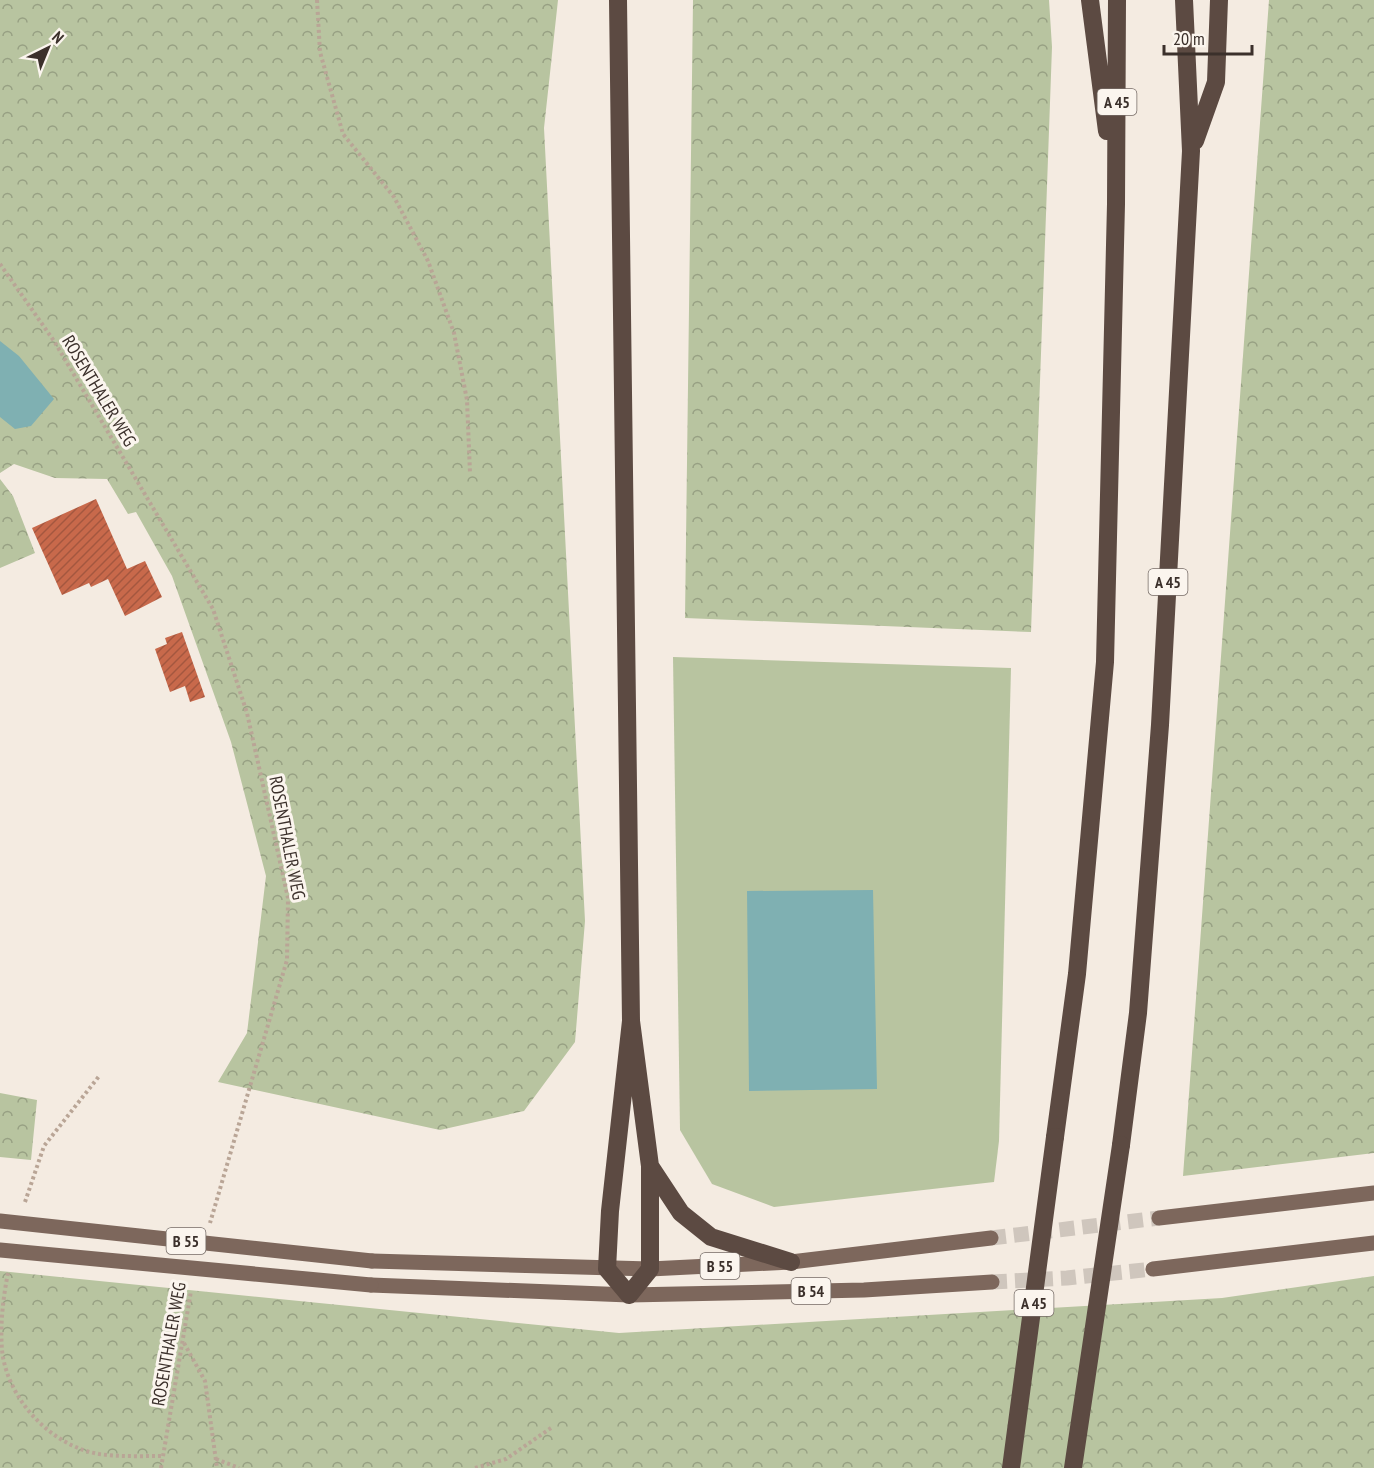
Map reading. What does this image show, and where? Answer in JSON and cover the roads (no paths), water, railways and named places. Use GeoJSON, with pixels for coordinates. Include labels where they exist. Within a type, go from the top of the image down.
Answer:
{"type":"FeatureCollection","features":[{"type":"Feature","properties":{"kind":"highway"},"geometry":{"type":"LineString","coordinates":[[1090,0],[1116,204]]}},
{"type":"Feature","properties":{"kind":"highway","name":"A 45"},"geometry":{"type":"LineString","coordinates":[[1011,1468],[1077,974],[1105,662],[1116,204],[1117,0]]}},
{"type":"Feature","properties":{"kind":"highway","name":"A 45"},"geometry":{"type":"LineString","coordinates":[[1073,1468],[1121,1145],[1138,1013],[1160,725],[1191,151],[1185,0]]}},
{"type":"Feature","properties":{"kind":"highway"},"geometry":{"type":"LineString","coordinates":[[1191,151],[1215,82],[1219,0]]}},
{"type":"Feature","properties":{"kind":"highway"},"geometry":{"type":"LineString","coordinates":[[620,6],[631,1021],[650,1166],[650,1269],[630,1295],[608,1269],[610,1211],[631,1021]]}},
{"type":"Feature","properties":{"kind":"highway"},"geometry":{"type":"LineString","coordinates":[[650,1166],[681,1213],[711,1237],[791,1262]]}},
{"type":"Feature","properties":{"kind":"main road"},"geometry":{"type":"LineString","coordinates":[[1160,1218],[1374,1193]]}},
{"type":"Feature","properties":{"kind":"main road","name":"B 55"},"geometry":{"type":"LineString","coordinates":[[0,1221],[372,1261],[608,1269],[791,1262]]}},
{"type":"Feature","properties":{"kind":"main road","name":"B 54"},"geometry":{"type":"LineString","coordinates":[[791,1262],[990,1238]]}},
{"type":"Feature","properties":{"kind":"main road"},"geometry":{"type":"LineString","coordinates":[[1153,1269],[1374,1243]]}},
{"type":"Feature","properties":{"kind":"main road","name":"B 55"},"geometry":{"type":"LineString","coordinates":[[0,1250],[371,1285],[630,1295]]}},
{"type":"Feature","properties":{"kind":"main road","name":"B 54"},"geometry":{"type":"LineString","coordinates":[[630,1295],[864,1290],[992,1282]]}},
{"type":"Feature","properties":{"kind":"water"},"geometry":{"type":"Polygon","coordinates":[[[0,341],[19,356],[54,399],[31,426],[15,429],[0,417],[0,341]]]}},
{"type":"Feature","properties":{"kind":"water"},"geometry":{"type":"Polygon","coordinates":[[[873,890],[877,1089],[749,1091],[747,891],[873,890]]]}},
{"type":"Feature","properties":{"kind":"tunnel"},"geometry":{"type":"LineString","coordinates":[[991,1238],[1159,1218]]}},
{"type":"Feature","properties":{"kind":"tunnel"},"geometry":{"type":"LineString","coordinates":[[992,1282],[1067,1278],[1153,1269]]}}]}
